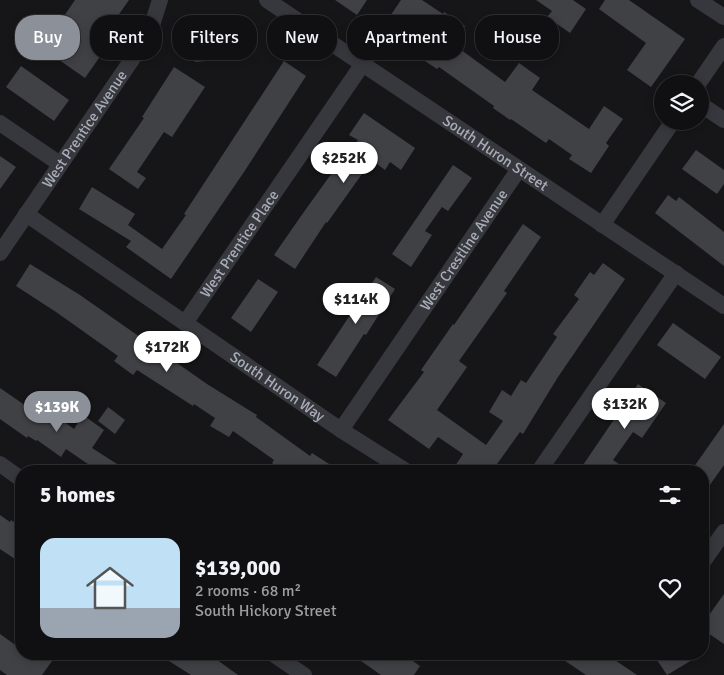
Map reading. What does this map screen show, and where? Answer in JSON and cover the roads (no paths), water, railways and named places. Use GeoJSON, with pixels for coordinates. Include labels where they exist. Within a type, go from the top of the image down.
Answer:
{"type":"FeatureCollection","features":[{"type":"Feature","properties":{"kind":"street","name":"West Prentice Avenue"},"geometry":{"type":"LineString","coordinates":[[0,253],[148,35],[160,0]]}},
{"type":"Feature","properties":{"kind":"street","name":"South Huron Street"},"geometry":{"type":"LineString","coordinates":[[267,0],[724,306]]}},
{"type":"Feature","properties":{"kind":"street"},"geometry":{"type":"LineString","coordinates":[[698,0],[724,18]]}},
{"type":"Feature","properties":{"kind":"street"},"geometry":{"type":"LineString","coordinates":[[704,75],[724,46]]}},
{"type":"Feature","properties":{"kind":"street","name":"West Prentice Place"},"geometry":{"type":"LineString","coordinates":[[185,323],[362,64]]}},
{"type":"Feature","properties":{"kind":"street"},"geometry":{"type":"LineString","coordinates":[[709,110],[724,120]]}},
{"type":"Feature","properties":{"kind":"street"},"geometry":{"type":"LineString","coordinates":[[0,123],[60,164]]}},
{"type":"Feature","properties":{"kind":"street"},"geometry":{"type":"LineString","coordinates":[[602,225],[667,130]]}},
{"type":"Feature","properties":{"kind":"street","name":"West Crestline Avenue"},"geometry":{"type":"LineString","coordinates":[[341,430],[520,169]]}},
{"type":"Feature","properties":{"kind":"street","name":"South Huron Way"},"geometry":{"type":"LineString","coordinates":[[26,214],[341,430],[396,465]]}},
{"type":"Feature","properties":{"kind":"street"},"geometry":{"type":"LineString","coordinates":[[542,465],[676,273]]}},
{"type":"Feature","properties":{"kind":"street"},"geometry":{"type":"LineString","coordinates":[[0,464],[15,475]]}},
{"type":"Feature","properties":{"kind":"street"},"geometry":{"type":"LineString","coordinates":[[709,553],[724,532]]}},
{"type":"Feature","properties":{"kind":"street"},"geometry":{"type":"LineString","coordinates":[[282,660],[304,675]]}}]}
